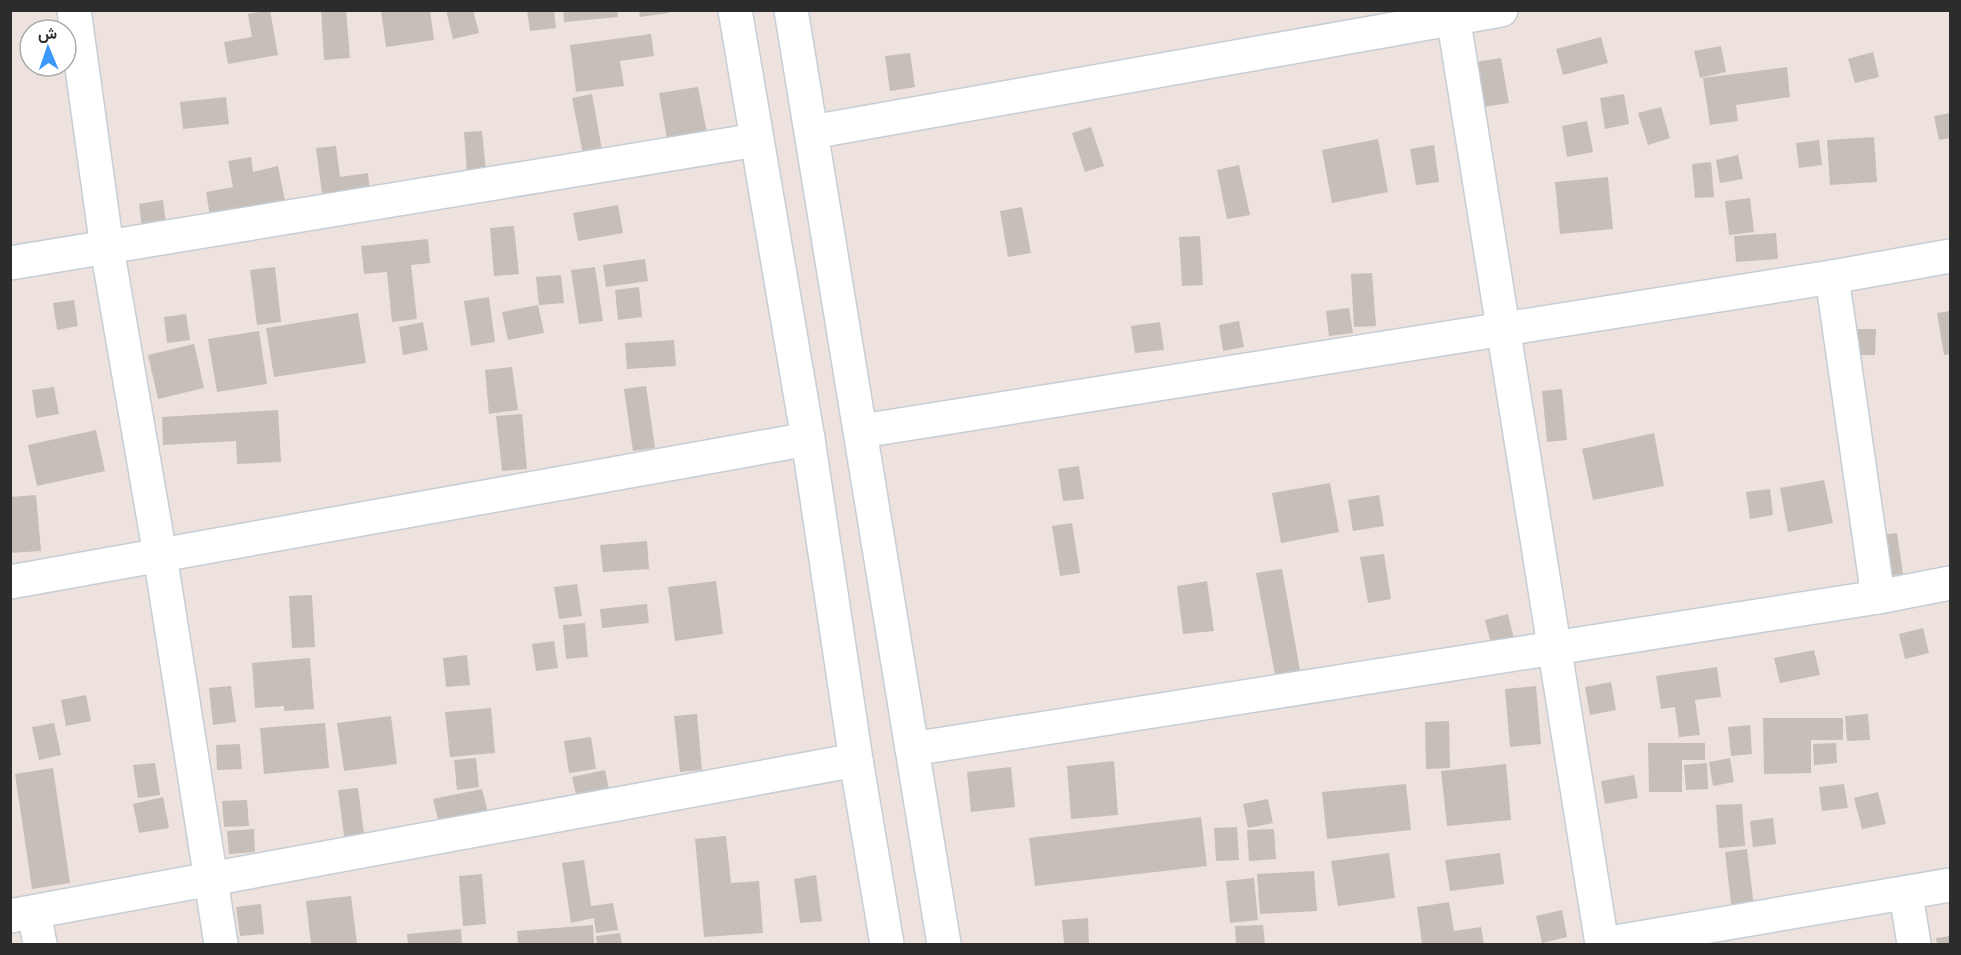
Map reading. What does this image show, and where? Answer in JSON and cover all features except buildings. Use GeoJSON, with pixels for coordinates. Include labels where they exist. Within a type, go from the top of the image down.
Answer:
{"type":"FeatureCollection","features":[{"type":"Feature","properties":{"kind":"street"},"geometry":{"type":"LineString","coordinates":[[74,10],[107,248],[160,555],[221,945]]}},
{"type":"Feature","properties":{"kind":"street"},"geometry":{"type":"LineString","coordinates":[[735,10],[808,440],[856,760],[887,945]]}},
{"type":"Feature","properties":{"kind":"street"},"geometry":{"type":"LineString","coordinates":[[791,10],[862,431],[944,945]]}},
{"type":"Feature","properties":{"kind":"street"},"geometry":{"type":"LineString","coordinates":[[812,132],[1452,14],[1501,10]]}},
{"type":"Feature","properties":{"kind":"street"},"geometry":{"type":"LineString","coordinates":[[1452,14],[1603,945],[1950,885]]}},
{"type":"Feature","properties":{"kind":"street"},"geometry":{"type":"LineString","coordinates":[[10,263],[756,140]]}},
{"type":"Feature","properties":{"kind":"street"},"geometry":{"type":"LineString","coordinates":[[862,431],[1504,327],[1832,277],[1950,256]]}},
{"type":"Feature","properties":{"kind":"street"},"geometry":{"type":"LineString","coordinates":[[1832,277],[1878,597]]}},
{"type":"Feature","properties":{"kind":"street"},"geometry":{"type":"LineString","coordinates":[[10,582],[808,440]]}},
{"type":"Feature","properties":{"kind":"street"},"geometry":{"type":"LineString","coordinates":[[912,749],[1950,584]]}},
{"type":"Feature","properties":{"kind":"street"},"geometry":{"type":"LineString","coordinates":[[40,945],[22,914],[856,760]]}},
{"type":"Feature","properties":{"kind":"street"},"geometry":{"type":"LineString","coordinates":[[1906,894],[1914,945]]}}]}
